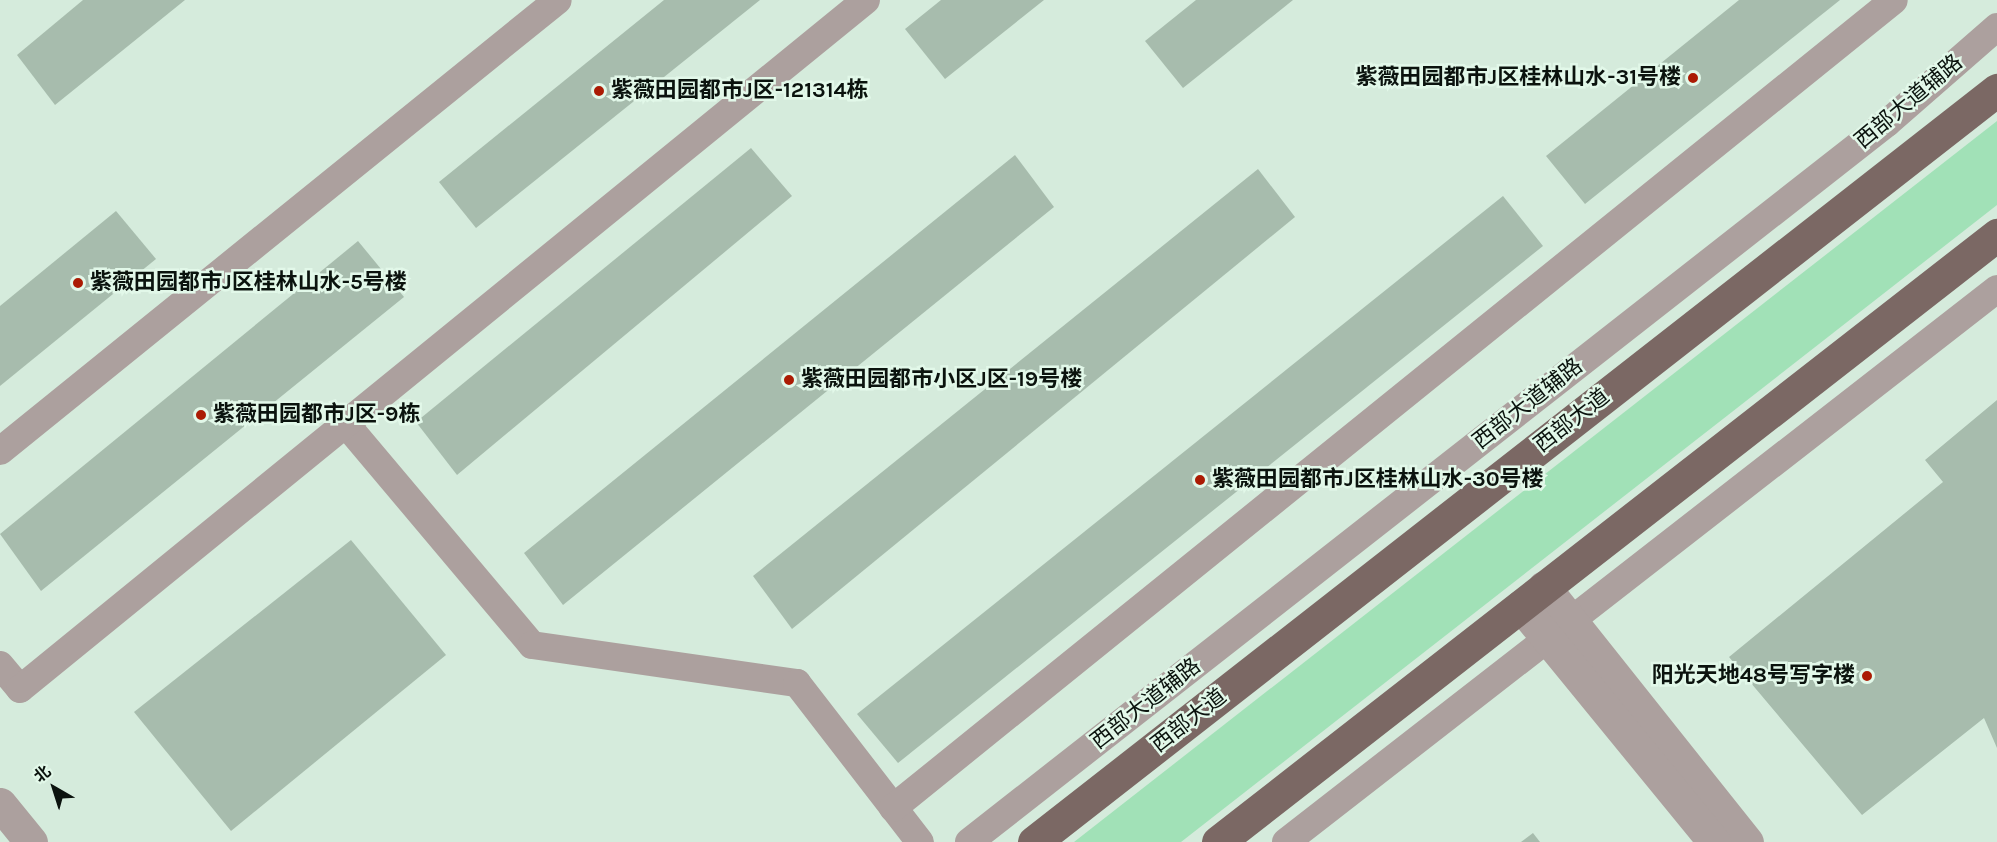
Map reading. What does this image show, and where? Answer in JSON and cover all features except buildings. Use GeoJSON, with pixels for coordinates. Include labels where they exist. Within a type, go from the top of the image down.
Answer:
{"type":"FeatureCollection","features":[{"type":"Feature","properties":{"kind":"main road","name":"西部大道"},"geometry":{"type":"LineString","coordinates":[[1034,842],[1997,90]]}},
{"type":"Feature","properties":{"kind":"main road"},"geometry":{"type":"LineString","coordinates":[[1218,842],[1997,235]]}},
{"type":"Feature","properties":{"kind":"street"},"geometry":{"type":"LineString","coordinates":[[0,451],[558,0]]}},
{"type":"Feature","properties":{"kind":"street"},"geometry":{"type":"LineString","coordinates":[[0,665],[20,689],[866,0]]}},
{"type":"Feature","properties":{"kind":"street"},"geometry":{"type":"LineString","coordinates":[[893,808],[1894,0]]}},
{"type":"Feature","properties":{"kind":"street","name":"西部大道辅路"},"geometry":{"type":"LineString","coordinates":[[969,842],[1887,123],[1997,27]]}},
{"type":"Feature","properties":{"kind":"street"},"geometry":{"type":"LineString","coordinates":[[1286,842],[1997,289]]}},
{"type":"Feature","properties":{"kind":"street"},"geometry":{"type":"LineString","coordinates":[[345,423],[532,645],[797,683],[920,842]]}},
{"type":"Feature","properties":{"kind":"street"},"geometry":{"type":"LineString","coordinates":[[1533,596],[1714,842]]}},
{"type":"Feature","properties":{"kind":"street"},"geometry":{"type":"LineString","coordinates":[[1559,630],[1747,842]]}},
{"type":"Feature","properties":{"kind":"street"},"geometry":{"type":"LineString","coordinates":[[0,804],[31,842]]}},
{"type":"Feature","properties":{"kind":"green space"},"geometry":{"type":"Polygon","coordinates":[[[1997,121],[1997,205],[1181,842],[1074,842],[1997,121]]]}},
{"type":"Feature","properties":{"kind":"place","name":"紫薇田园都市J区桂林山水-31号楼"},"geometry":{"type":"Point","coordinates":[1693,78]}},
{"type":"Feature","properties":{"kind":"place","name":"紫薇田园都市J区-121314栋"},"geometry":{"type":"Point","coordinates":[599,91]}},
{"type":"Feature","properties":{"kind":"place","name":"紫薇田园都市J区桂林山水-5号楼"},"geometry":{"type":"Point","coordinates":[78,283]}},
{"type":"Feature","properties":{"kind":"place","name":"紫薇田园都市小区J区-19号楼"},"geometry":{"type":"Point","coordinates":[789,380]}},
{"type":"Feature","properties":{"kind":"place","name":"紫薇田园都市J区-9栋"},"geometry":{"type":"Point","coordinates":[201,415]}},
{"type":"Feature","properties":{"kind":"place","name":"紫薇田园都市J区桂林山水-30号楼"},"geometry":{"type":"Point","coordinates":[1200,480]}},
{"type":"Feature","properties":{"kind":"place","name":"阳光天地48号写字楼"},"geometry":{"type":"Point","coordinates":[1867,676]}}]}
